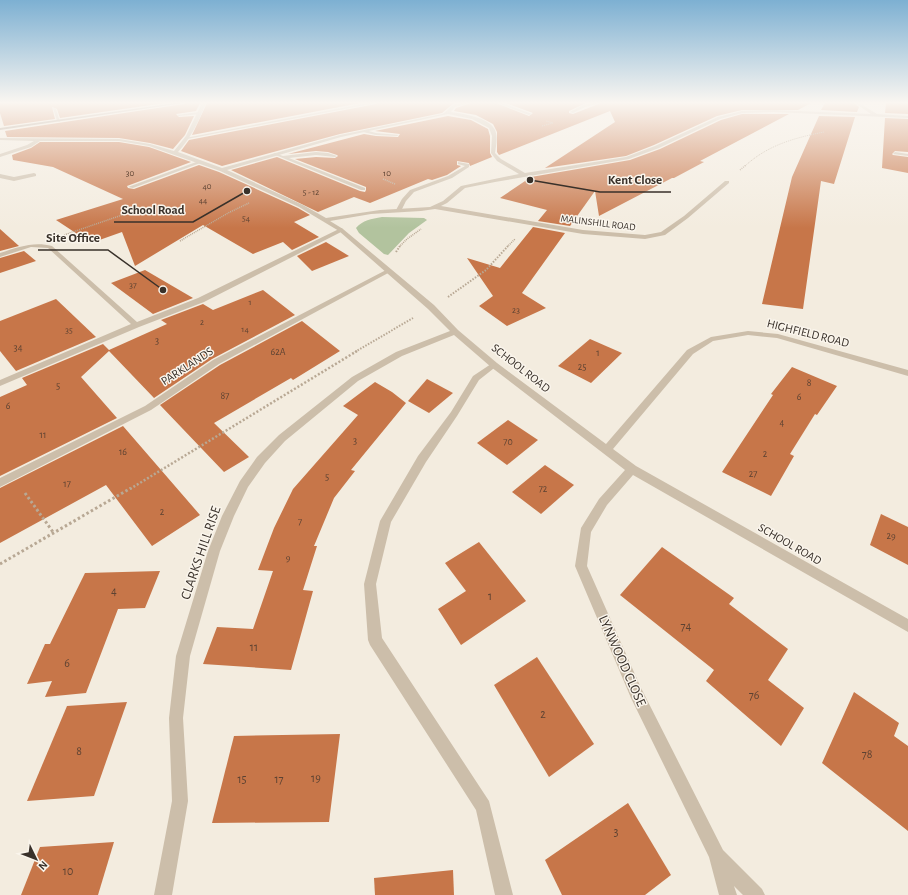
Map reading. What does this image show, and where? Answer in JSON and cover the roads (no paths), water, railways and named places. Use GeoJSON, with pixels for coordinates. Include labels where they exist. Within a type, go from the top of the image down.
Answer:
{"type":"FeatureCollection","features":[{"type":"Feature","properties":{"kind":"street"},"geometry":{"type":"LineString","coordinates":[[0,156],[31,145]]}},
{"type":"Feature","properties":{"kind":"street","name":"SCHOOL ROAD"},"geometry":{"type":"LineString","coordinates":[[145,145],[175,153],[222,170],[274,193],[326,220],[341,230],[431,307],[455,332],[494,365],[632,469],[908,626]]}},
{"type":"Feature","properties":{"kind":"street"},"geometry":{"type":"LineString","coordinates":[[175,153],[182,145]]}},
{"type":"Feature","properties":{"kind":"street"},"geometry":{"type":"LineString","coordinates":[[222,170],[311,145]]}},
{"type":"Feature","properties":{"kind":"street"},"geometry":{"type":"LineString","coordinates":[[494,145],[494,153],[499,160],[524,175]]}},
{"type":"Feature","properties":{"kind":"street"},"geometry":{"type":"LineString","coordinates":[[435,207],[445,202],[463,188],[479,183],[627,158],[661,145]]}},
{"type":"Feature","properties":{"kind":"street"},"geometry":{"type":"LineString","coordinates":[[282,157],[315,152],[335,156]]}},
{"type":"Feature","properties":{"kind":"street"},"geometry":{"type":"LineString","coordinates":[[894,153],[908,155]]}},
{"type":"Feature","properties":{"kind":"street"},"geometry":{"type":"LineString","coordinates":[[274,154],[363,189]]}},
{"type":"Feature","properties":{"kind":"street"},"geometry":{"type":"LineString","coordinates":[[131,186],[201,162]]}},
{"type":"Feature","properties":{"kind":"street"},"geometry":{"type":"LineString","coordinates":[[399,210],[404,200],[412,191],[450,177],[467,167],[467,165],[460,163]]}},
{"type":"Feature","properties":{"kind":"street"},"geometry":{"type":"LineString","coordinates":[[0,176],[14,178],[34,175]]}},
{"type":"Feature","properties":{"kind":"street","name":"MALINSHILL ROAD"},"geometry":{"type":"LineString","coordinates":[[326,220],[356,214],[399,210],[422,210],[435,207],[622,237],[645,237],[663,234],[728,182]]}},
{"type":"Feature","properties":{"kind":"street"},"geometry":{"type":"LineString","coordinates":[[0,383],[136,325],[201,300],[341,230]]}},
{"type":"Feature","properties":{"kind":"street"},"geometry":{"type":"LineString","coordinates":[[0,255],[38,245],[50,247],[136,325]]}},
{"type":"Feature","properties":{"kind":"street","name":"PARKLANDS"},"geometry":{"type":"LineString","coordinates":[[0,483],[148,408],[216,362],[388,271]]}},
{"type":"Feature","properties":{"kind":"street","name":"CLARKS HILL RISE"},"geometry":{"type":"LineString","coordinates":[[164,895],[180,801],[176,718],[183,656],[214,552],[228,516],[244,484],[261,460],[282,438],[355,380],[399,354],[455,332]]}},
{"type":"Feature","properties":{"kind":"street","name":"HIGHFIELD ROAD"},"geometry":{"type":"LineString","coordinates":[[606,450],[690,352],[700,344],[711,339],[748,333],[778,336],[908,372]]}},
{"type":"Feature","properties":{"kind":"street"},"geometry":{"type":"LineString","coordinates":[[494,365],[476,378],[454,414],[422,459],[386,521],[370,584],[375,640],[483,807],[504,895]]}},
{"type":"Feature","properties":{"kind":"street","name":"LYNWOOD CLOSE"},"geometry":{"type":"LineString","coordinates":[[632,469],[603,502],[586,531],[581,566],[636,693],[717,856],[728,895]]}},
{"type":"Feature","properties":{"kind":"street","name":"LYNWOOD CLOSE"},"geometry":{"type":"LineString","coordinates":[[717,856],[756,895]]}},
{"type":"Feature","properties":{"kind":"place","name":"Kent Close"},"geometry":{"type":"Point","coordinates":[530,180]}},
{"type":"Feature","properties":{"kind":"place","name":"School Road"},"geometry":{"type":"Point","coordinates":[247,191]}},
{"type":"Feature","properties":{"kind":"place","name":"Site Office"},"geometry":{"type":"Point","coordinates":[163,290]}}]}
